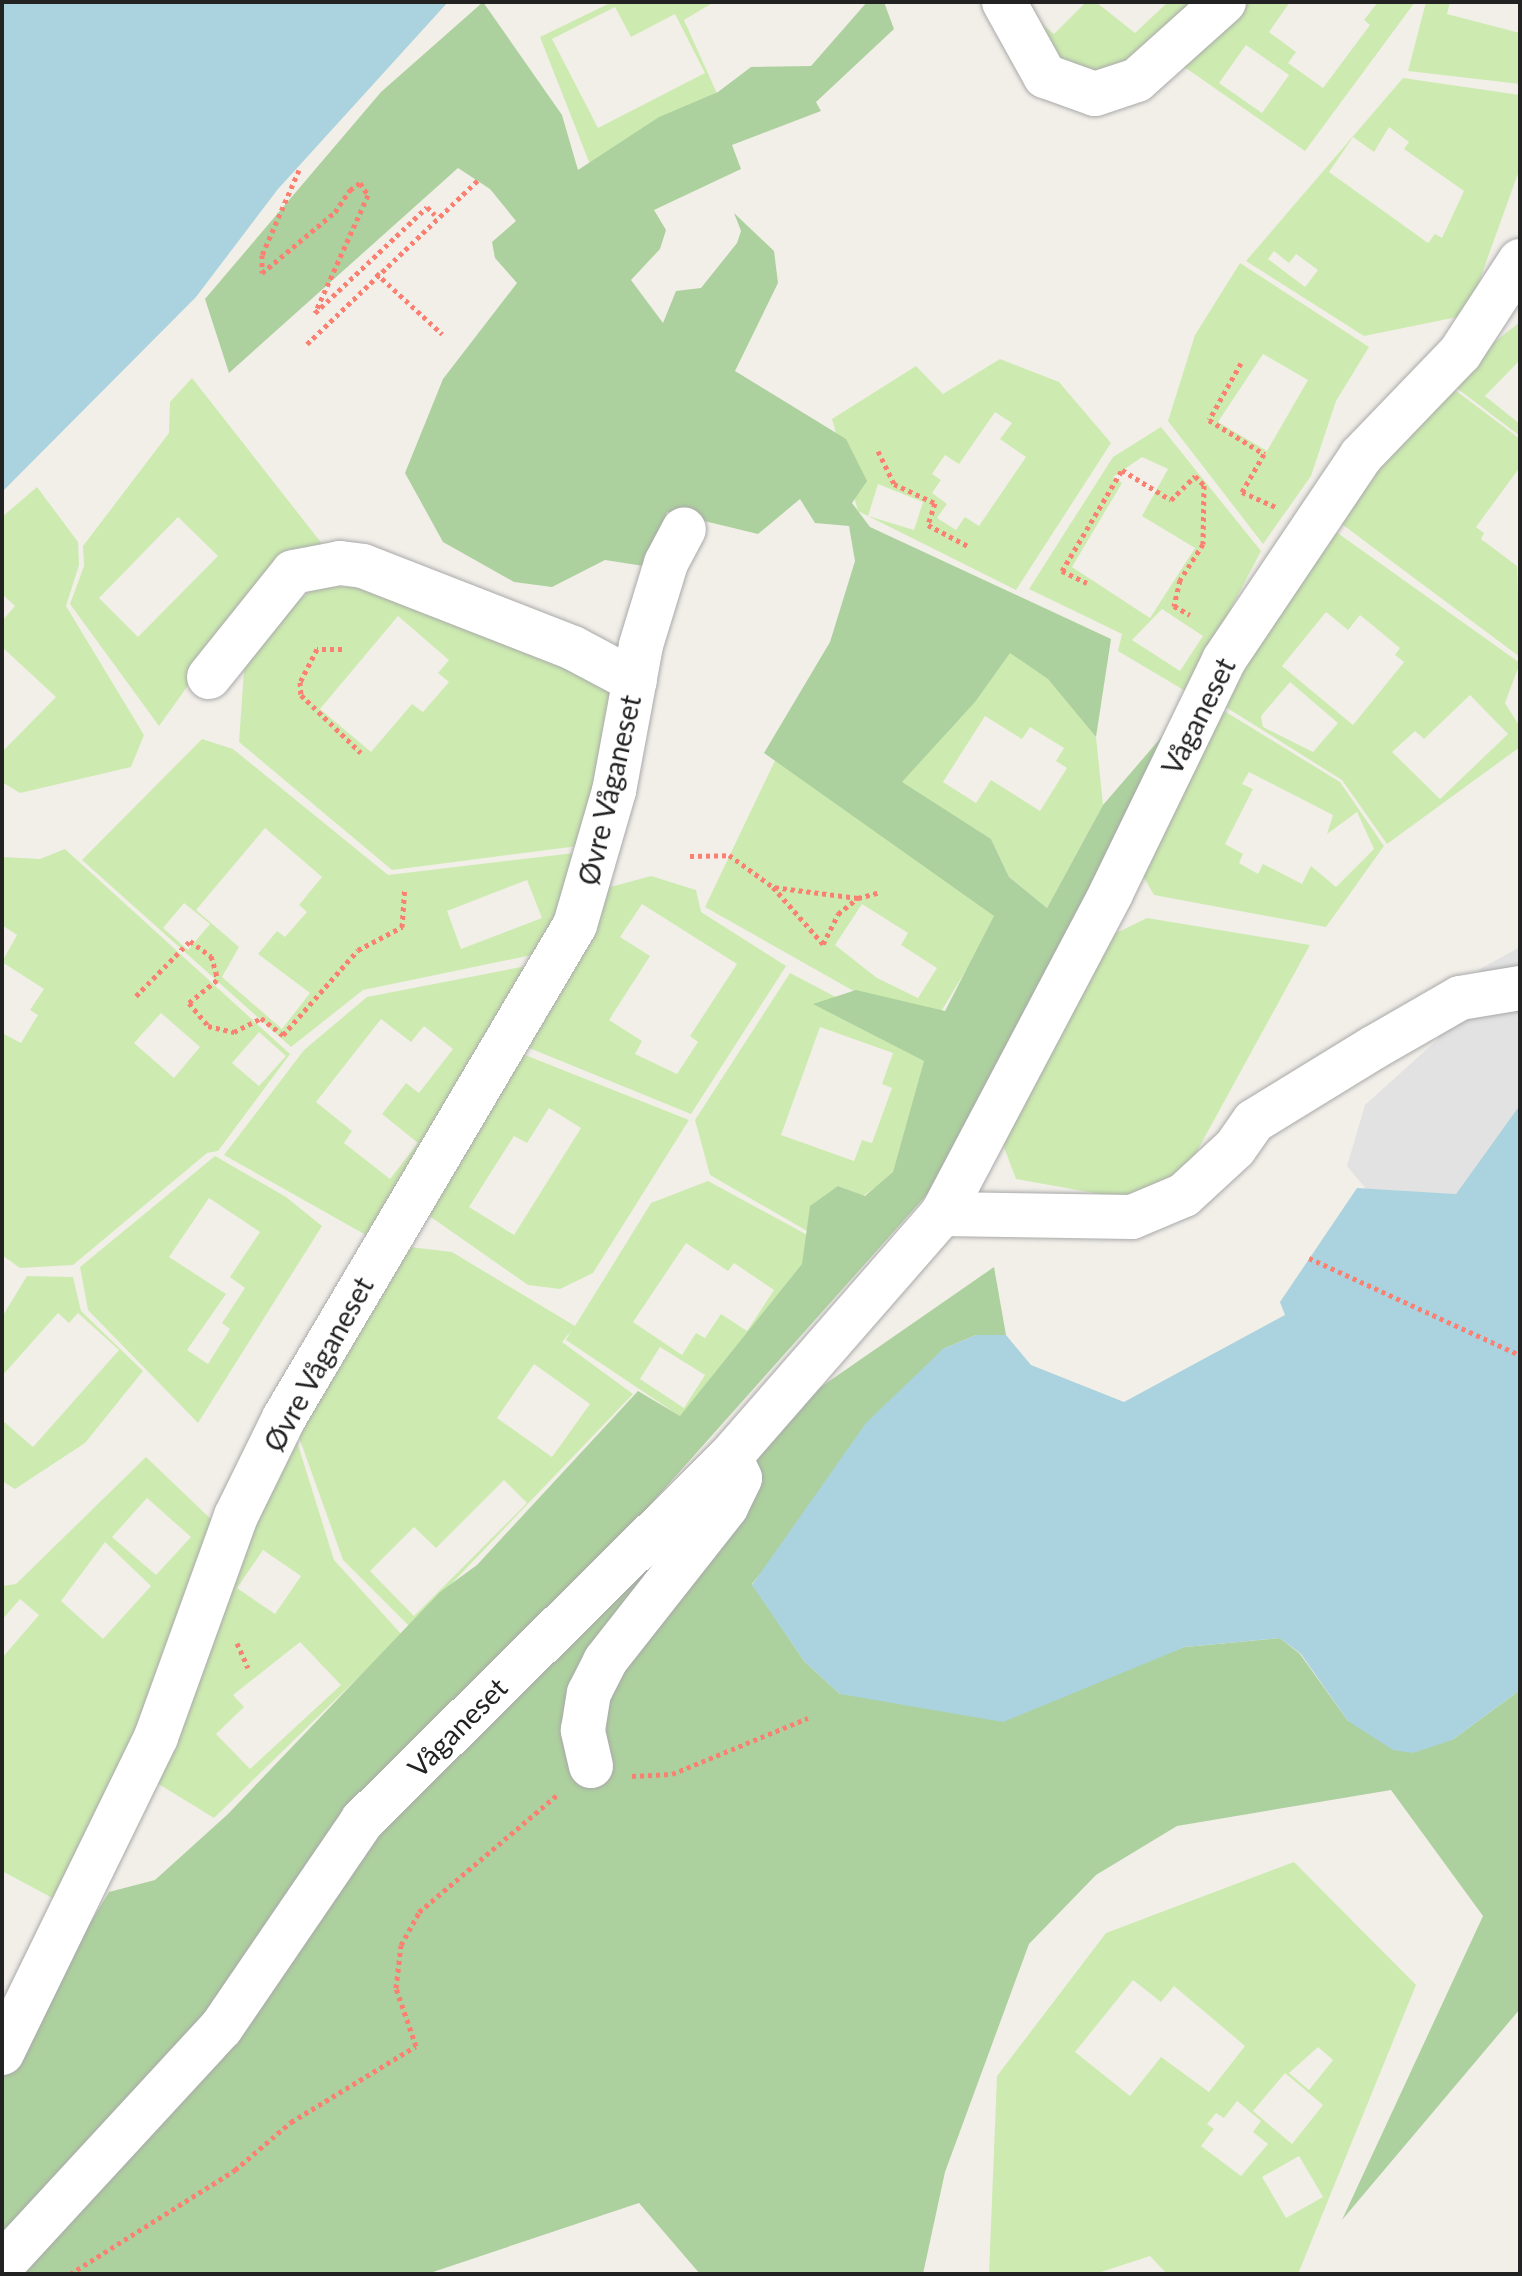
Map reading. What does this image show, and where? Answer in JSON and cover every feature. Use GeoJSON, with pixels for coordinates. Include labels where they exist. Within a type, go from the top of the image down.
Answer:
{"type":"FeatureCollection","features":[{"type":"Feature","properties":{"kind":"street"},"geometry":{"type":"LineString","coordinates":[[1004,2],[1045,76],[1095,94],[1137,80],[1224,2]]}},
{"type":"Feature","properties":{"kind":"street","name":"Våganeset"},"geometry":{"type":"LineString","coordinates":[[2,2265],[221,2028],[362,1821],[730,1457],[942,1214],[1224,660],[1361,456],[1460,353],[1520,261]]}},
{"type":"Feature","properties":{"kind":"street","name":"Øvre Våganeset"},"geometry":{"type":"LineString","coordinates":[[2,2053],[156,1737],[236,1516],[284,1418],[575,925],[614,791],[635,681],[666,563],[684,529]]}},
{"type":"Feature","properties":{"kind":"street","name":"Øvre Våganeset"},"geometry":{"type":"LineString","coordinates":[[209,677],[293,572],[340,563],[363,566],[573,648],[635,681]]}},
{"type":"Feature","properties":{"kind":"street"},"geometry":{"type":"LineString","coordinates":[[942,1214],[1132,1217],[1184,1195],[1254,1121],[1373,1048],[1460,998],[1520,988]]}},
{"type":"Feature","properties":{"kind":"street"},"geometry":{"type":"LineString","coordinates":[[591,1766],[583,1730],[589,1693],[605,1661],[726,1507],[740,1478],[730,1457]]}},
{"type":"Feature","properties":{"kind":"path"},"geometry":{"type":"LineString","coordinates":[[299,170],[262,255],[262,273],[335,212],[350,190],[360,183],[368,195],[315,313],[427,207],[435,215]]}},
{"type":"Feature","properties":{"kind":"path"},"geometry":{"type":"LineString","coordinates":[[307,344],[435,215],[479,179]]}},
{"type":"Feature","properties":{"kind":"path"},"geometry":{"type":"LineString","coordinates":[[376,273],[442,334]]}},
{"type":"Feature","properties":{"kind":"path"},"geometry":{"type":"LineString","coordinates":[[1241,363],[1209,420],[1264,454],[1242,492],[1276,508],[1287,496]]}},
{"type":"Feature","properties":{"kind":"path"},"geometry":{"type":"LineString","coordinates":[[878,451],[894,484],[935,503],[928,525],[968,546]]}},
{"type":"Feature","properties":{"kind":"path"},"geometry":{"type":"LineString","coordinates":[[1087,583],[1062,571],[1122,470],[1171,500],[1195,476],[1204,485],[1203,544],[1180,580],[1174,606],[1190,615]]}},
{"type":"Feature","properties":{"kind":"path"},"geometry":{"type":"LineString","coordinates":[[342,649],[317,649],[300,682],[301,695],[361,753]]}},
{"type":"Feature","properties":{"kind":"path"},"geometry":{"type":"LineString","coordinates":[[690,856],[729,855],[773,887],[823,944],[838,914],[858,898]]}},
{"type":"Feature","properties":{"kind":"path"},"geometry":{"type":"LineString","coordinates":[[773,887],[858,898],[880,892]]}},
{"type":"Feature","properties":{"kind":"path"},"geometry":{"type":"LineString","coordinates":[[136,996],[190,941],[211,956],[216,972],[217,980],[189,1003],[208,1026],[234,1032],[261,1018],[283,1035],[358,950],[402,927],[405,888]]}},
{"type":"Feature","properties":{"kind":"path"},"geometry":{"type":"LineString","coordinates":[[1309,1258],[1520,1355]]}},
{"type":"Feature","properties":{"kind":"path"},"geometry":{"type":"LineString","coordinates":[[70,2274],[235,2170],[291,2122],[416,2046],[396,1988],[401,1945],[419,1912],[591,1766],[625,1776],[672,1774],[808,1718]]}},
{"type":"Feature","properties":{"kind":"green space"},"geometry":{"type":"Polygon","coordinates":[[[483,2],[562,115],[578,170],[659,117],[718,92],[751,67],[811,66],[867,2],[884,2],[894,29],[816,102],[821,111],[732,145],[741,169],[654,210],[666,230],[660,249],[631,280],[663,323],[676,291],[701,288],[737,243],[741,231],[734,213],[774,251],[778,283],[735,371],[846,439],[867,481],[852,503],[870,527],[1111,639],[1096,737],[1048,679],[1010,653],[975,702],[902,782],[991,839],[1009,877],[1047,908],[1103,805],[1172,725],[1039,999],[930,1191],[649,1506],[994,1267],[1006,1335],[976,1335],[943,1349],[752,1584],[804,1661],[840,1694],[1116,1671],[1185,1647],[1280,1638],[1300,1654],[1348,1721],[1452,1740],[1520,1690],[1520,2009],[1342,2220],[1483,1916],[1391,1790],[1177,1826],[1096,1875],[1029,1944],[945,2172],[923,2274],[700,2274],[639,2203],[427,2274],[2,2274],[2,2068],[109,1892],[155,1880],[228,1814],[440,1592],[477,1565],[638,1391],[680,1416],[802,1264],[810,1206],[838,1186],[865,1196],[893,1172],[924,1061],[813,1004],[856,990],[945,1011],[994,916],[764,753],[830,642],[855,561],[849,526],[815,523],[800,499],[758,534],[667,512],[650,567],[605,560],[552,587],[514,582],[443,542],[405,473],[443,379],[517,283],[495,258],[492,242],[516,221],[490,189],[458,168],[229,373],[205,299],[381,92],[483,2]]]}},
{"type":"Feature","properties":{"kind":"green space"},"geometry":{"type":"Polygon","coordinates":[[[612,2],[714,2],[684,20],[724,109],[593,172],[540,37],[612,2]],[[615,7],[552,39],[598,128],[705,73],[675,14],[631,37],[615,7]]]}},
{"type":"Feature","properties":{"kind":"green space"},"geometry":{"type":"Polygon","coordinates":[[[1015,2],[1054,34],[1086,2],[1096,2],[1135,33],[1168,2],[1206,2],[1136,63],[1080,84],[1015,2]]]}},
{"type":"Feature","properties":{"kind":"green space"},"geometry":{"type":"Polygon","coordinates":[[[1248,2],[1290,2],[1269,32],[1296,52],[1288,63],[1323,88],[1370,25],[1364,20],[1378,2],[1415,2],[1305,151],[1180,64],[1248,2]],[[1246,45],[1219,83],[1262,113],[1289,75],[1246,45]]]}},
{"type":"Feature","properties":{"kind":"green space"},"geometry":{"type":"Polygon","coordinates":[[[1426,2],[1450,2],[1447,14],[1520,33],[1520,84],[1408,71],[1426,2]]]}},
{"type":"Feature","properties":{"kind":"green space"},"geometry":{"type":"Polygon","coordinates":[[[1403,78],[1520,95],[1520,168],[1467,315],[1364,336],[1246,261],[1403,78]],[[1389,127],[1374,152],[1353,137],[1329,172],[1428,243],[1435,234],[1442,238],[1464,191],[1404,149],[1409,142],[1389,127]],[[1274,251],[1268,259],[1305,287],[1318,270],[1296,254],[1289,263],[1274,251]]]}},
{"type":"Feature","properties":{"kind":"green space"},"geometry":{"type":"Polygon","coordinates":[[[1240,263],[1369,347],[1336,401],[1311,476],[1263,544],[1168,421],[1195,335],[1240,263]],[[1263,354],[1218,422],[1267,451],[1308,380],[1263,354]]]}},
{"type":"Feature","properties":{"kind":"green space"},"geometry":{"type":"Polygon","coordinates":[[[1520,322],[1520,360],[1485,396],[1520,424],[1520,436],[1446,380],[1520,322]]]}},
{"type":"Feature","properties":{"kind":"green space"},"geometry":{"type":"Polygon","coordinates":[[[1000,359],[1059,382],[1111,443],[1016,590],[868,516],[858,511],[832,419],[916,366],[943,394],[1000,359]],[[995,412],[959,464],[945,455],[932,474],[941,480],[932,493],[947,504],[937,518],[956,530],[965,517],[979,526],[1026,457],[1000,439],[1012,423],[995,412]],[[878,484],[868,516],[914,530],[923,502],[878,484]]]}},
{"type":"Feature","properties":{"kind":"green space"},"geometry":{"type":"Polygon","coordinates":[[[192,378],[323,545],[233,623],[159,726],[70,604],[84,566],[83,546],[169,433],[170,402],[192,378]],[[178,517],[99,598],[138,637],[218,556],[178,517]]]}},
{"type":"Feature","properties":{"kind":"green space"},"geometry":{"type":"Polygon","coordinates":[[[1443,381],[1520,439],[1520,467],[1476,527],[1484,533],[1481,539],[1517,566],[1520,657],[1339,522],[1443,381]]]}},
{"type":"Feature","properties":{"kind":"green space"},"geometry":{"type":"Polygon","coordinates":[[[1161,427],[1261,551],[1187,692],[1118,651],[1122,634],[1029,589],[1113,457],[1161,427]],[[1142,457],[1113,477],[1122,483],[1072,567],[1150,618],[1195,548],[1142,516],[1168,469],[1142,457]],[[1162,609],[1132,640],[1180,671],[1203,636],[1162,609]]]}},
{"type":"Feature","properties":{"kind":"green space"},"geometry":{"type":"Polygon","coordinates":[[[37,487],[78,542],[79,565],[66,606],[144,735],[131,767],[20,793],[2,782],[2,752],[56,697],[2,647],[2,621],[15,606],[2,594],[2,517],[37,487]]]}},
{"type":"Feature","properties":{"kind":"green space"},"geometry":{"type":"Polygon","coordinates":[[[1332,529],[1520,663],[1505,703],[1520,727],[1520,747],[1387,844],[1342,780],[1224,706],[1267,621],[1332,529]],[[1326,612],[1282,666],[1353,725],[1404,662],[1395,655],[1400,648],[1360,615],[1348,630],[1326,612]],[[1290,682],[1261,716],[1263,727],[1313,752],[1338,723],[1290,682]],[[1470,695],[1424,739],[1415,731],[1392,752],[1440,799],[1508,734],[1470,695]]]}},
{"type":"Feature","properties":{"kind":"green space"},"geometry":{"type":"Polygon","coordinates":[[[317,586],[382,588],[606,678],[618,715],[586,845],[392,870],[239,742],[244,670],[271,621],[317,586]],[[398,616],[320,709],[371,752],[412,704],[423,712],[449,682],[438,673],[449,660],[398,616]]]}},
{"type":"Feature","properties":{"kind":"green space"},"geometry":{"type":"Polygon","coordinates":[[[1010,652],[1048,678],[1096,737],[1103,805],[1047,908],[1009,877],[991,839],[901,783],[1010,652]],[[985,716],[943,782],[976,803],[991,780],[1040,811],[1067,768],[1056,761],[1064,748],[1030,727],[1022,739],[985,716]]]}},
{"type":"Feature","properties":{"kind":"green space"},"geometry":{"type":"Polygon","coordinates":[[[1221,709],[1340,782],[1384,846],[1326,927],[1154,895],[1140,871],[1221,709]],[[1249,772],[1242,784],[1253,789],[1225,844],[1243,854],[1239,863],[1258,874],[1263,864],[1302,884],[1311,866],[1336,887],[1374,849],[1357,812],[1327,834],[1333,815],[1249,772]]]}},
{"type":"Feature","properties":{"kind":"green space"},"geometry":{"type":"Polygon","coordinates":[[[202,739],[233,749],[388,875],[583,852],[556,950],[363,990],[291,1047],[82,860],[202,739]],[[265,828],[196,910],[239,947],[222,977],[282,1029],[310,993],[258,954],[277,931],[285,937],[307,912],[299,905],[322,877],[265,828]],[[527,880],[447,911],[461,949],[542,918],[527,880]],[[184,903],[163,928],[188,950],[210,924],[184,903]]]}},
{"type":"Feature","properties":{"kind":"green space"},"geometry":{"type":"Polygon","coordinates":[[[780,750],[1002,911],[928,1033],[705,907],[780,750]],[[862,904],[835,945],[877,978],[918,998],[937,968],[901,945],[908,933],[862,904]]]}},
{"type":"Feature","properties":{"kind":"green space"},"geometry":{"type":"Polygon","coordinates":[[[65,849],[290,1054],[218,1151],[207,1153],[73,1265],[20,1268],[2,1255],[2,1033],[21,1043],[38,1015],[30,1010],[44,989],[2,962],[17,935],[2,925],[2,857],[40,859],[65,849]],[[161,1013],[134,1043],[174,1078],[200,1047],[161,1013]],[[259,1032],[232,1063],[259,1086],[286,1056],[259,1032]]]}},
{"type":"Feature","properties":{"kind":"green space"},"geometry":{"type":"Polygon","coordinates":[[[651,876],[696,890],[701,912],[786,966],[691,1114],[517,1043],[603,889],[651,876]],[[642,904],[620,937],[650,956],[609,1020],[642,1041],[635,1054],[677,1074],[698,1042],[690,1036],[737,964],[642,904]]]}},
{"type":"Feature","properties":{"kind":"green space"},"geometry":{"type":"Polygon","coordinates":[[[1147,918],[1310,945],[1179,1184],[1122,1198],[1016,1179],[999,1134],[1102,940],[1147,918]]]}},
{"type":"Feature","properties":{"kind":"green space"},"geometry":{"type":"Polygon","coordinates":[[[542,963],[373,1239],[224,1155],[304,1050],[367,997],[542,963]],[[381,1019],[316,1102],[352,1131],[344,1143],[390,1179],[418,1143],[382,1114],[406,1083],[419,1093],[453,1049],[424,1026],[411,1042],[381,1019]]]}},
{"type":"Feature","properties":{"kind":"green space"},"geometry":{"type":"Polygon","coordinates":[[[790,973],[931,1047],[892,1176],[863,1196],[839,1186],[812,1205],[807,1231],[710,1175],[695,1120],[790,973]],[[820,1027],[781,1135],[854,1161],[862,1140],[872,1143],[892,1088],[882,1084],[893,1053],[820,1027]]]}},
{"type":"Feature","properties":{"kind":"green space"},"geometry":{"type":"Polygon","coordinates":[[[515,1051],[689,1120],[593,1273],[560,1289],[528,1285],[418,1208],[515,1051]],[[549,1108],[527,1143],[514,1136],[469,1207],[514,1235],[581,1128],[549,1108]]]}},
{"type":"Feature","properties":{"kind":"green space"},"geometry":{"type":"Polygon","coordinates":[[[215,1156],[286,1197],[322,1226],[198,1423],[88,1310],[80,1267],[215,1156]],[[209,1198],[169,1257],[226,1294],[187,1350],[208,1364],[230,1329],[222,1323],[245,1288],[230,1277],[260,1232],[209,1198]]]}},
{"type":"Feature","properties":{"kind":"green space"},"geometry":{"type":"Polygon","coordinates":[[[708,1181],[811,1237],[804,1265],[693,1425],[566,1340],[571,1331],[562,1342],[633,1394],[410,1627],[343,1560],[295,1426],[401,1246],[452,1252],[575,1326],[651,1203],[708,1181]],[[686,1243],[633,1322],[682,1355],[696,1333],[705,1338],[721,1314],[747,1331],[774,1290],[734,1263],[728,1271],[686,1243]],[[660,1347],[640,1379],[684,1408],[705,1375],[660,1347]],[[534,1364],[497,1418],[552,1457],[590,1404],[534,1364]],[[504,1480],[436,1548],[414,1527],[370,1571],[414,1616],[527,1503],[504,1480]]]}},
{"type":"Feature","properties":{"kind":"green space"},"geometry":{"type":"Polygon","coordinates":[[[27,1276],[73,1277],[81,1311],[143,1371],[85,1443],[15,1489],[2,1481],[2,1420],[33,1447],[119,1350],[78,1313],[69,1323],[58,1313],[2,1376],[2,1317],[27,1276]]]}},
{"type":"Feature","properties":{"kind":"green space"},"geometry":{"type":"Polygon","coordinates":[[[294,1432],[334,1560],[402,1635],[214,1818],[152,1780],[294,1432]],[[263,1550],[237,1588],[275,1614],[301,1576],[263,1550]],[[300,1642],[233,1695],[244,1707],[216,1734],[250,1769],[341,1685],[300,1642]]]}},
{"type":"Feature","properties":{"kind":"green space"},"geometry":{"type":"Polygon","coordinates":[[[146,1457],[216,1524],[174,1641],[58,1901],[2,1871],[2,1658],[39,1615],[20,1599],[2,1620],[2,1586],[16,1584],[146,1457]],[[147,1498],[112,1537],[156,1575],[191,1537],[147,1498]],[[105,1542],[61,1601],[103,1639],[151,1586],[105,1542]]]}},
{"type":"Feature","properties":{"kind":"green space"},"geometry":{"type":"Polygon","coordinates":[[[1294,1862],[1416,1985],[1298,2274],[1167,2274],[1150,2256],[1095,2274],[989,2274],[997,2076],[1106,1933],[1294,1862]],[[1133,1980],[1075,2052],[1130,2096],[1161,2057],[1209,2092],[1245,2046],[1174,1986],[1161,2002],[1133,1980]],[[1318,2047],[1289,2073],[1309,2090],[1333,2060],[1318,2047]],[[1285,2073],[1253,2111],[1292,2144],[1323,2105],[1285,2073]],[[1237,2101],[1224,2118],[1216,2113],[1207,2124],[1214,2129],[1201,2146],[1241,2176],[1268,2144],[1253,2132],[1261,2121],[1237,2101]],[[1299,2156],[1262,2177],[1286,2218],[1323,2197],[1299,2156]]]}},
{"type":"Feature","properties":{"kind":"shaded area"},"geometry":{"type":"Polygon","coordinates":[[[1520,947],[1520,1105],[1456,1194],[1366,1189],[1347,1166],[1365,1105],[1437,1040],[1480,969],[1520,947]]]}},
{"type":"Feature","properties":{"kind":"water"},"geometry":{"type":"Polygon","coordinates":[[[2,2],[448,2],[278,189],[196,297],[2,492],[2,2]]]}},
{"type":"Feature","properties":{"kind":"water"},"geometry":{"type":"Polygon","coordinates":[[[1520,1105],[1520,1690],[1452,1740],[1413,1753],[1393,1750],[1348,1721],[1301,1654],[1280,1638],[1185,1647],[1003,1722],[840,1694],[804,1661],[752,1585],[866,1423],[943,1349],[976,1335],[1006,1335],[1031,1365],[1124,1402],[1285,1315],[1280,1302],[1357,1188],[1456,1194],[1520,1105]]]}}]}
